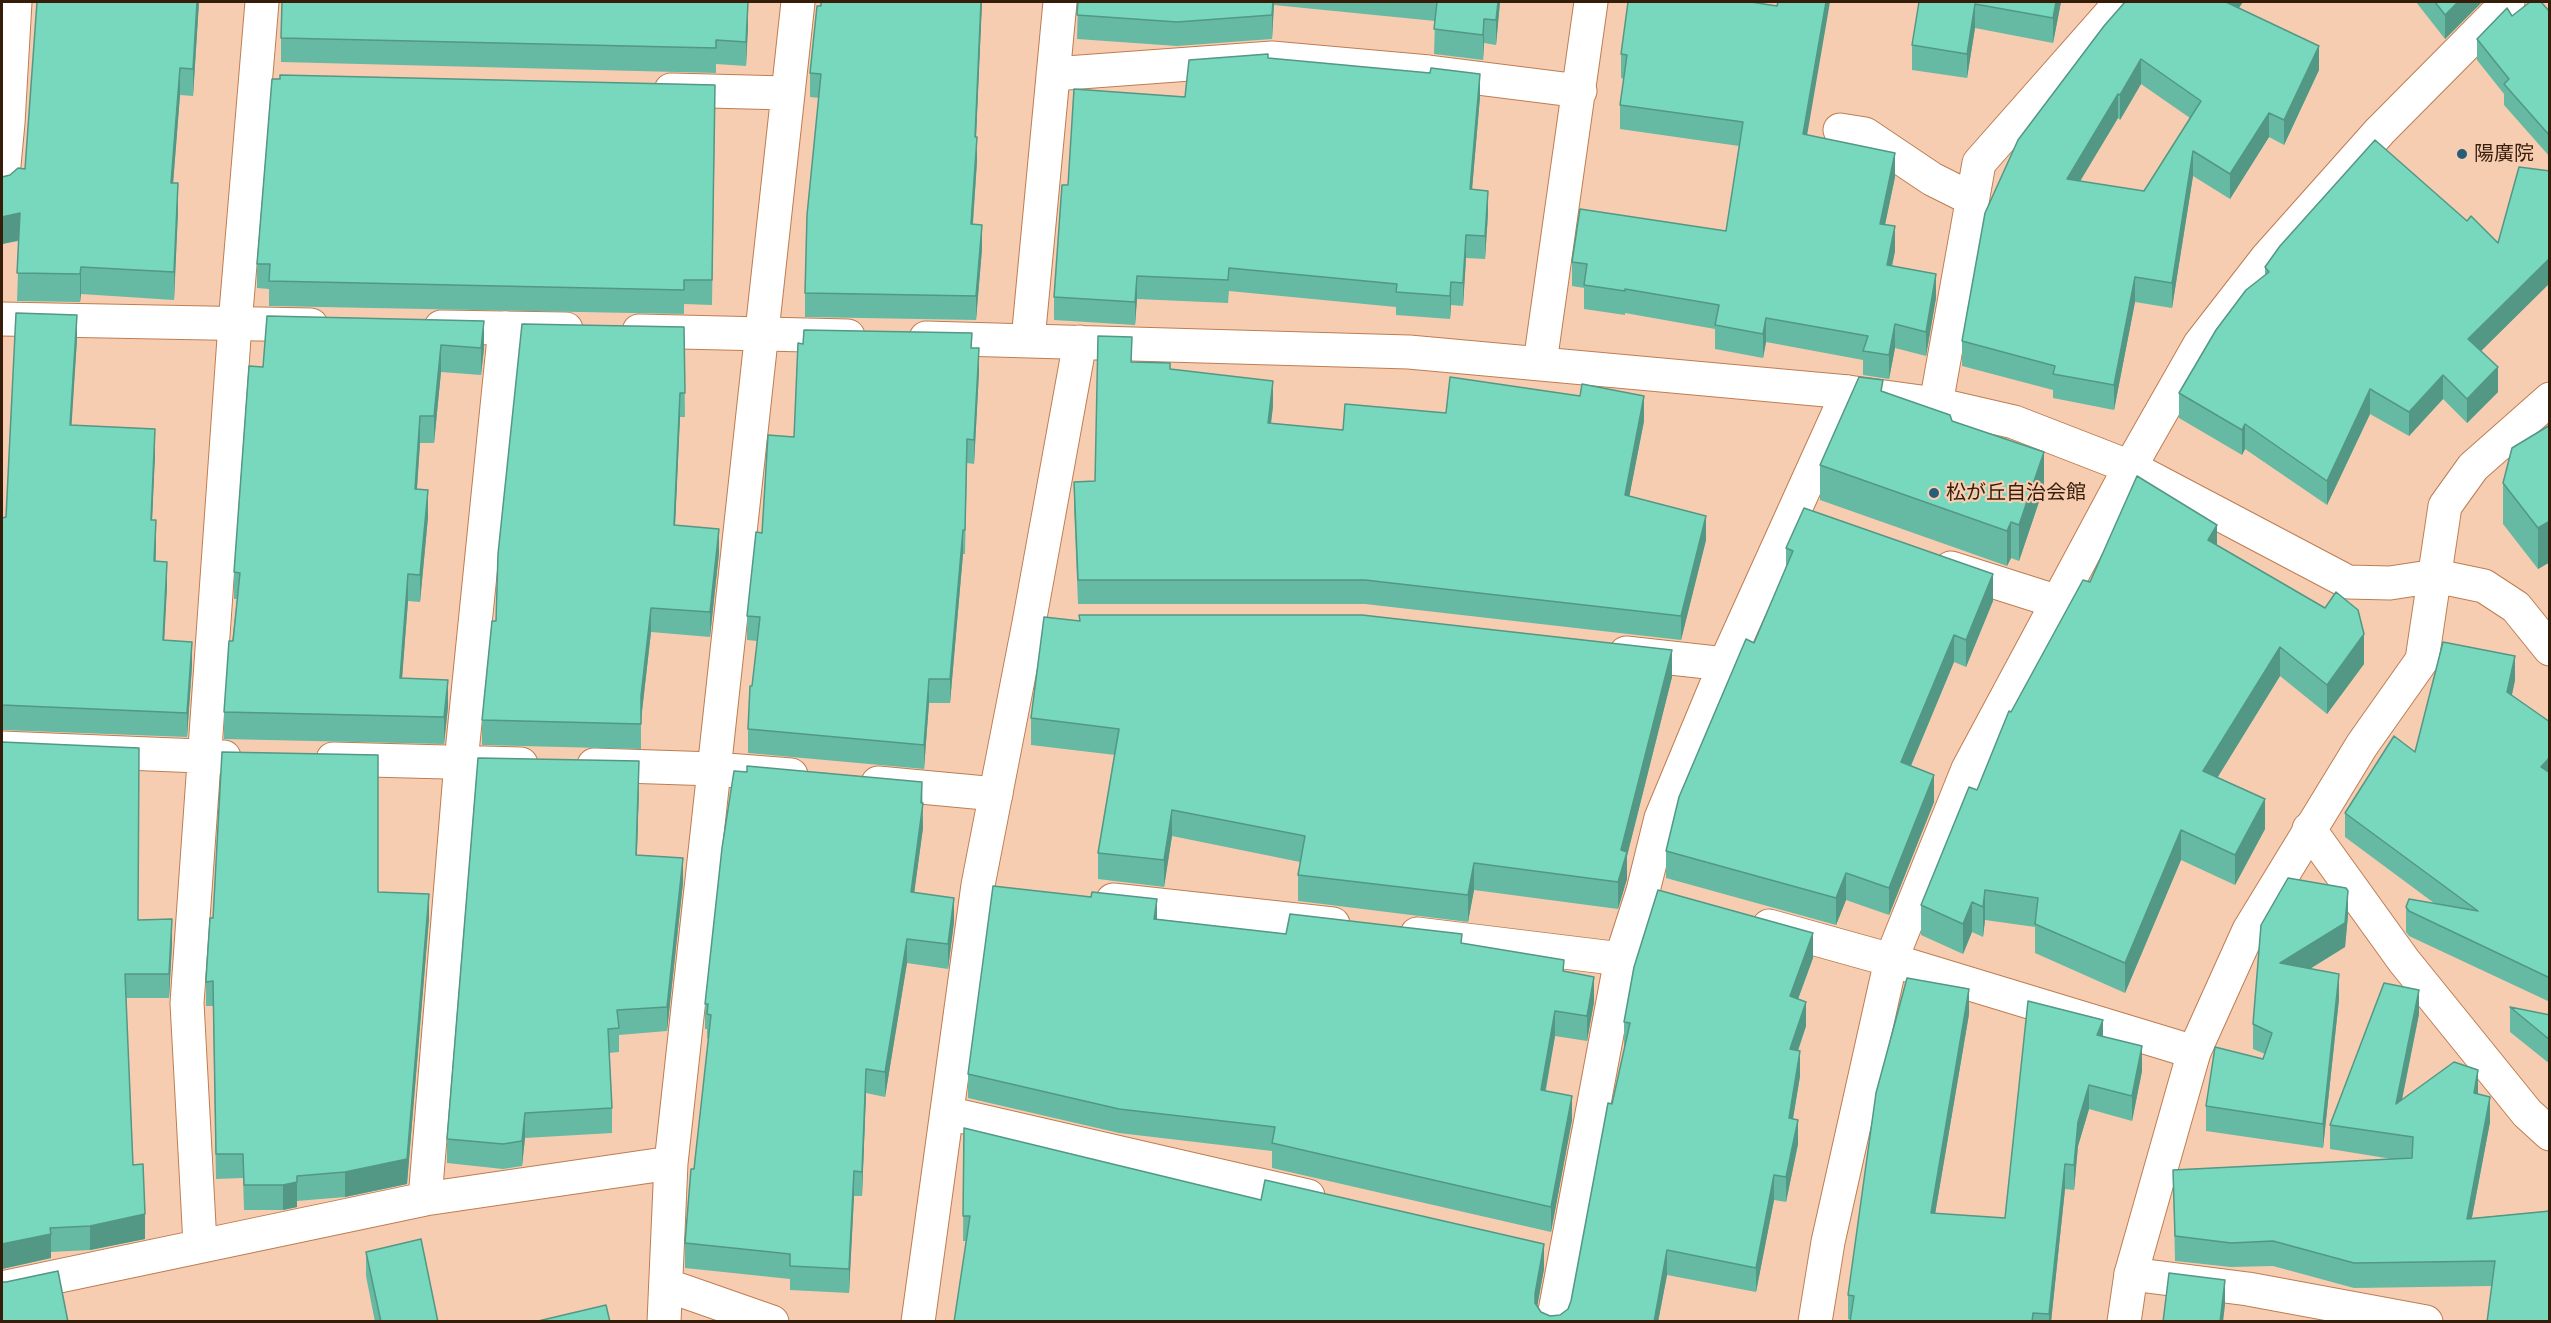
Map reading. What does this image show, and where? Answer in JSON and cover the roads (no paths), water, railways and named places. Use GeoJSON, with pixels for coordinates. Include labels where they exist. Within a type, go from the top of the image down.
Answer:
{"type":"FeatureCollection","features":[{"type":"Feature","properties":{"kind":"street"},"geometry":{"type":"LineString","coordinates":[[2,186],[9,123],[15,2]]}},
{"type":"Feature","properties":{"kind":"street"},"geometry":{"type":"LineString","coordinates":[[200,1244],[187,1003],[235,324],[262,2]]}},
{"type":"Feature","properties":{"kind":"street"},"geometry":{"type":"LineString","coordinates":[[664,1322],[671,1163],[786,93],[798,2]]}},
{"type":"Feature","properties":{"kind":"street"},"geometry":{"type":"LineString","coordinates":[[1028,340],[1060,2]]}},
{"type":"Feature","properties":{"kind":"street"},"geometry":{"type":"LineString","coordinates":[[1540,363],[1591,2]]}},
{"type":"Feature","properties":{"kind":"street"},"geometry":{"type":"LineString","coordinates":[[1936,404],[1979,163],[2121,2]]}},
{"type":"Feature","properties":{"kind":"street"},"geometry":{"type":"LineString","coordinates":[[1815,1322],[1828,1242],[1891,960],[1968,770],[2130,467],[2200,344],[2266,259],[2380,131],[2508,2]]}},
{"type":"Feature","properties":{"kind":"street"},"geometry":{"type":"LineString","coordinates":[[1053,74],[1272,58],[1418,71],[1580,91]]}},
{"type":"Feature","properties":{"kind":"street"},"geometry":{"type":"LineString","coordinates":[[255,80],[291,81]]}},
{"type":"Feature","properties":{"kind":"street"},"geometry":{"type":"LineString","coordinates":[[645,89],[786,93]]}},
{"type":"Feature","properties":{"kind":"street"},"geometry":{"type":"LineString","coordinates":[[1840,130],[1864,134],[1932,179],[1972,199]]}},
{"type":"Feature","properties":{"kind":"street"},"geometry":{"type":"LineString","coordinates":[[2,319],[340,326]]}},
{"type":"Feature","properties":{"kind":"street"},"geometry":{"type":"LineString","coordinates":[[411,327],[1028,340],[1408,352],[1848,392],[1936,404],[2013,422],[2130,467],[2348,582],[2390,583],[2436,576],[2484,586],[2517,607],[2550,649]]}},
{"type":"Feature","properties":{"kind":"street"},"geometry":{"type":"LineString","coordinates":[[425,1199],[461,762],[505,328]]}},
{"type":"Feature","properties":{"kind":"street"},"geometry":{"type":"LineString","coordinates":[[918,1322],[978,885],[1080,342]]}},
{"type":"Feature","properties":{"kind":"street"},"geometry":{"type":"LineString","coordinates":[[1553,1322],[1553,1252],[1621,959],[1643,891],[1661,818],[1725,664],[1848,392]]}},
{"type":"Feature","properties":{"kind":"street"},"geometry":{"type":"LineString","coordinates":[[2124,1322],[2131,1274],[2194,1052],[2249,930],[2362,745],[2422,660],[2445,506],[2474,467],[2550,399]]}},
{"type":"Feature","properties":{"kind":"street"},"geometry":{"type":"LineString","coordinates":[[1794,511],[1826,523]]}},
{"type":"Feature","properties":{"kind":"street"},"geometry":{"type":"LineString","coordinates":[[1923,558],[2058,602]]}},
{"type":"Feature","properties":{"kind":"street"},"geometry":{"type":"LineString","coordinates":[[1029,623],[1065,623]]}},
{"type":"Feature","properties":{"kind":"street"},"geometry":{"type":"LineString","coordinates":[[1597,649],[1725,664]]}},
{"type":"Feature","properties":{"kind":"street"},"geometry":{"type":"LineString","coordinates":[[2,748],[251,758]]}},
{"type":"Feature","properties":{"kind":"street"},"geometry":{"type":"LineString","coordinates":[[309,759],[714,769],[996,794]]}},
{"type":"Feature","properties":{"kind":"street"},"geometry":{"type":"LineString","coordinates":[[2309,829],[2404,961],[2527,1113],[2550,1134]]}},
{"type":"Feature","properties":{"kind":"street"},"geometry":{"type":"LineString","coordinates":[[978,885],[1013,889]]}},
{"type":"Feature","properties":{"kind":"street"},"geometry":{"type":"LineString","coordinates":[[1643,891],[1676,901]]}},
{"type":"Feature","properties":{"kind":"street"},"geometry":{"type":"LineString","coordinates":[[1084,896],[1621,959]]}},
{"type":"Feature","properties":{"kind":"street"},"geometry":{"type":"LineString","coordinates":[[1744,919],[1891,960],[2194,1052]]}},
{"type":"Feature","properties":{"kind":"street"},"geometry":{"type":"LineString","coordinates":[[947,1113],[1331,1201]]}},
{"type":"Feature","properties":{"kind":"street"},"geometry":{"type":"LineString","coordinates":[[2,1288],[200,1244],[425,1199],[671,1163]]}},
{"type":"Feature","properties":{"kind":"street"},"geometry":{"type":"LineString","coordinates":[[2131,1274],[2248,1289],[2426,1322]]}},
{"type":"Feature","properties":{"kind":"street"},"geometry":{"type":"LineString","coordinates":[[666,1285],[772,1322]]}},
{"type":"Feature","properties":{"kind":"place","name":"陽廣院"},"geometry":{"type":"Point","coordinates":[2462,154]}},
{"type":"Feature","properties":{"kind":"place","name":"松が丘自治会館"},"geometry":{"type":"Point","coordinates":[1934,493]}}]}
